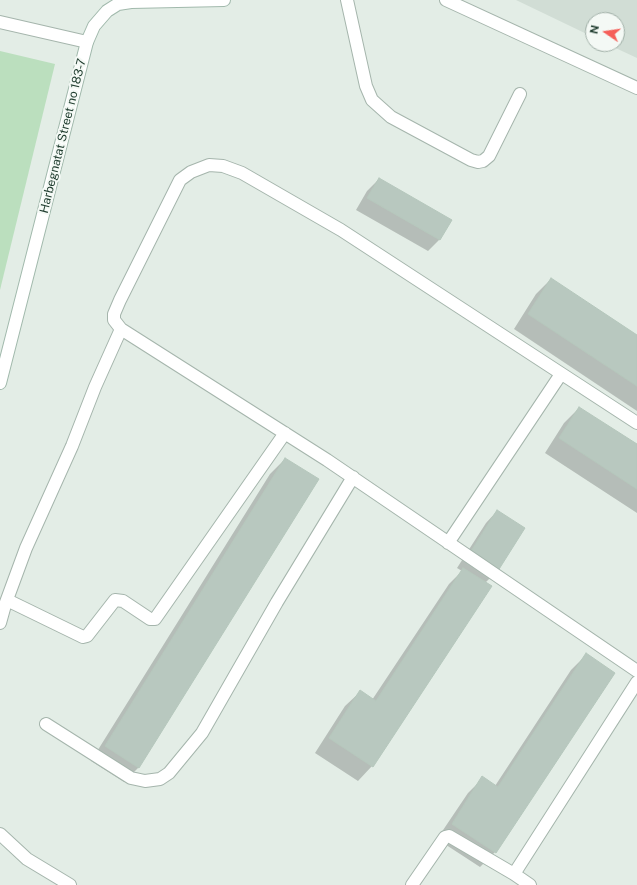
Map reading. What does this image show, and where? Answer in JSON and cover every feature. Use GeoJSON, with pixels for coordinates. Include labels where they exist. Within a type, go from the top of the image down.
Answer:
{"type":"FeatureCollection","features":[{"type":"Feature","properties":{"kind":"street","name":"Harbegnatat Street no 183-7"},"geometry":{"type":"LineString","coordinates":[[0,383],[87,42],[94,26],[107,11],[118,2],[224,0]]}},
{"type":"Feature","properties":{"kind":"street"},"geometry":{"type":"LineString","coordinates":[[347,0],[366,86],[372,100],[391,117],[471,160],[478,162],[483,161],[489,156],[520,94]]}},
{"type":"Feature","properties":{"kind":"street"},"geometry":{"type":"LineString","coordinates":[[446,0],[637,88]]}},
{"type":"Feature","properties":{"kind":"street"},"geometry":{"type":"LineString","coordinates":[[0,22],[87,42]]}},
{"type":"Feature","properties":{"kind":"street"},"geometry":{"type":"LineString","coordinates":[[637,423],[341,230],[242,173],[223,166],[209,165],[191,172],[180,180],[114,314],[114,320],[121,329],[353,477],[637,671]]}},
{"type":"Feature","properties":{"kind":"street"},"geometry":{"type":"LineString","coordinates":[[0,624],[26,548],[72,446],[95,387],[121,329]]}},
{"type":"Feature","properties":{"kind":"street"},"geometry":{"type":"LineString","coordinates":[[448,543],[561,374]]}},
{"type":"Feature","properties":{"kind":"street"},"geometry":{"type":"LineString","coordinates":[[7,600],[83,637],[87,636],[115,600],[123,601],[150,619],[155,619],[285,433]]}},
{"type":"Feature","properties":{"kind":"street"},"geometry":{"type":"LineString","coordinates":[[46,724],[131,778],[145,781],[160,779],[169,773],[202,733],[277,602],[353,477]]}},
{"type":"Feature","properties":{"kind":"street"},"geometry":{"type":"LineString","coordinates":[[514,874],[637,682]]}},
{"type":"Feature","properties":{"kind":"street"},"geometry":{"type":"LineString","coordinates":[[0,834],[27,859],[70,885]]}},
{"type":"Feature","properties":{"kind":"street"},"geometry":{"type":"LineString","coordinates":[[412,885],[445,837],[449,836],[530,885]]}},
{"type":"Feature","properties":{"kind":"shaded area"},"geometry":{"type":"Polygon","coordinates":[[[516,0],[637,0],[637,58],[624,52],[625,12],[585,12],[585,33],[516,0]]]}},
{"type":"Feature","properties":{"kind":"green space"},"geometry":{"type":"Polygon","coordinates":[[[0,51],[55,64],[0,290],[0,51]]]}},
{"type":"Feature","properties":{"kind":"building"},"geometry":{"type":"Polygon","coordinates":[[[379,178],[452,220],[440,240],[367,198],[379,178]]]}},
{"type":"Feature","properties":{"kind":"building"},"geometry":{"type":"Polygon","coordinates":[[[551,278],[637,335],[637,386],[528,314],[551,278]]]}},
{"type":"Feature","properties":{"kind":"building"},"geometry":{"type":"Polygon","coordinates":[[[579,407],[637,444],[637,489],[559,438],[579,407]]]}},
{"type":"Feature","properties":{"kind":"building"},"geometry":{"type":"Polygon","coordinates":[[[285,458],[319,479],[139,768],[105,746],[285,458]]]}},
{"type":"Feature","properties":{"kind":"building"},"geometry":{"type":"Polygon","coordinates":[[[497,510],[525,528],[496,574],[468,556],[497,510]]]}},
{"type":"Feature","properties":{"kind":"building"},"geometry":{"type":"Polygon","coordinates":[[[463,568],[492,586],[373,767],[329,738],[360,690],[376,701],[463,568]]]}},
{"type":"Feature","properties":{"kind":"building"},"geometry":{"type":"Polygon","coordinates":[[[586,653],[615,673],[496,853],[452,824],[482,776],[498,787],[586,653]]]}}]}
